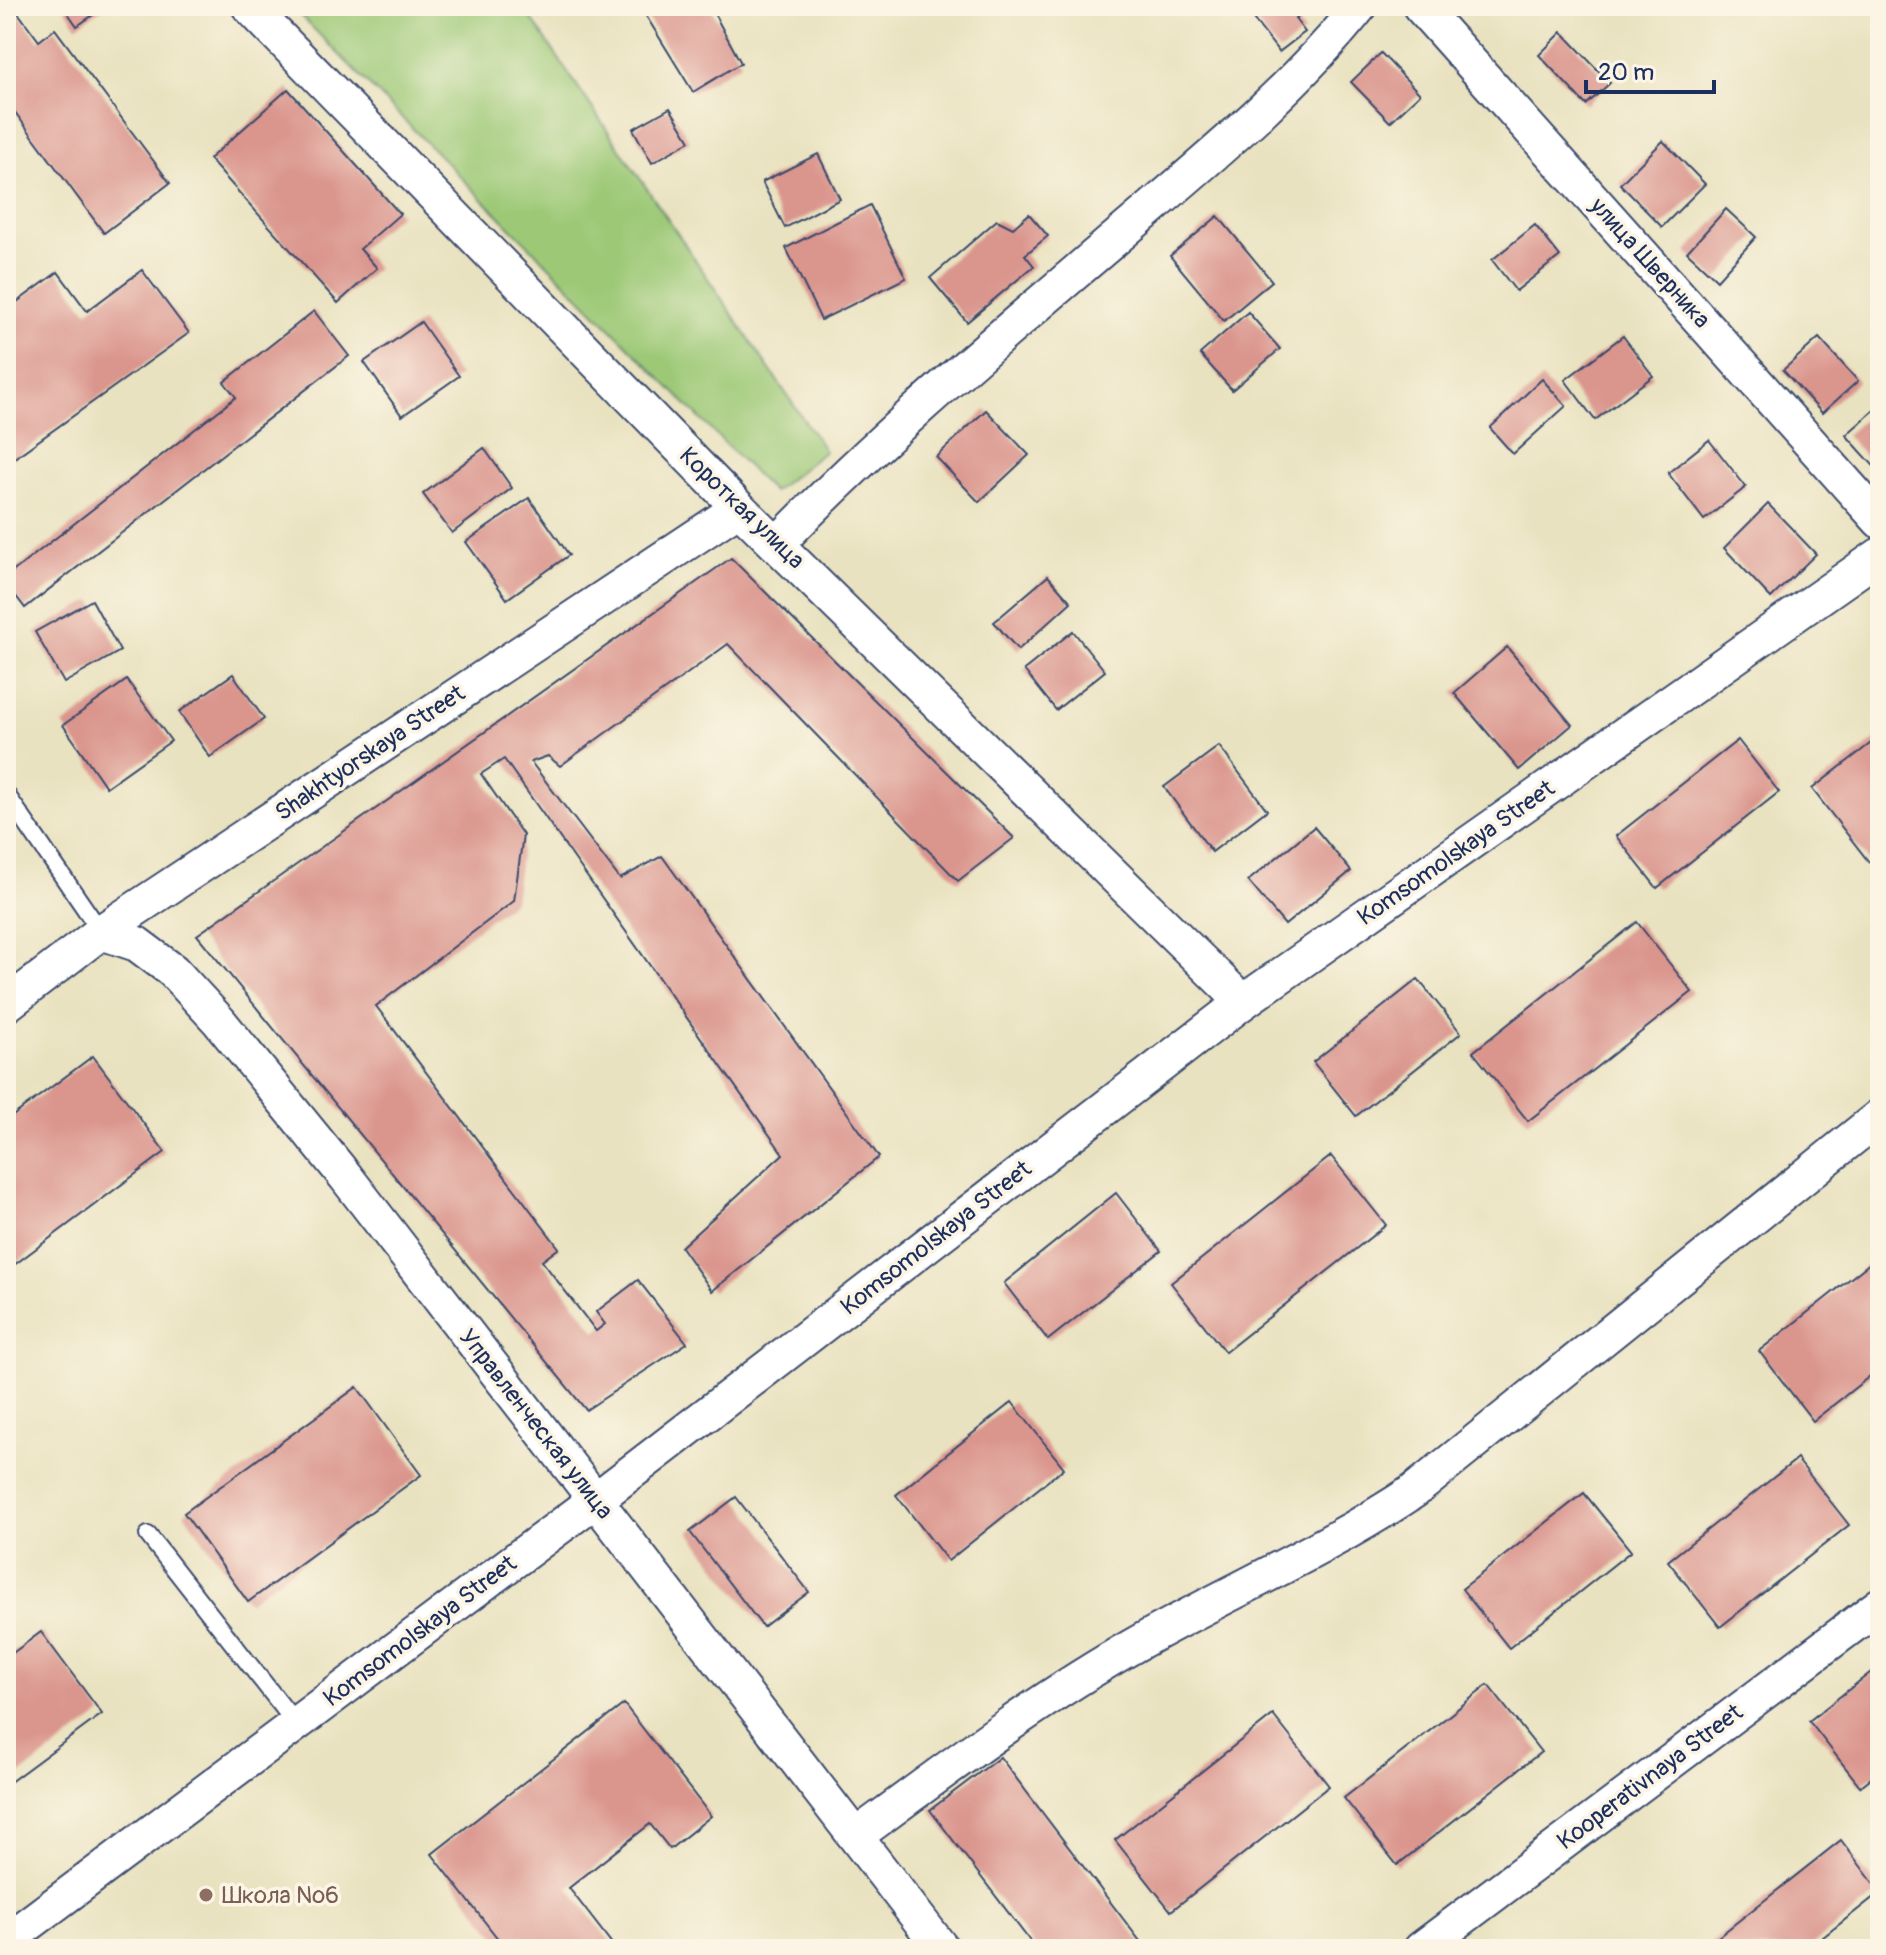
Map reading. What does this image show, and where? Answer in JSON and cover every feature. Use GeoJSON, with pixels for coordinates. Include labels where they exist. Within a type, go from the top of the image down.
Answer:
{"type":"FeatureCollection","features":[{"type":"Feature","properties":{"kind":"street","name":"Короткая улица"},"geometry":{"type":"LineString","coordinates":[[249,6],[739,508],[1243,1002]]}},
{"type":"Feature","properties":{"kind":"street"},"geometry":{"type":"LineString","coordinates":[[778,543],[843,475],[1205,162],[1318,58],[1360,6]]}},
{"type":"Feature","properties":{"kind":"street","name":"улица Шверника"},"geometry":{"type":"LineString","coordinates":[[1420,6],[1880,521]]}},
{"type":"Feature","properties":{"kind":"street","name":"Shakhtyorskaya Street"},"geometry":{"type":"LineString","coordinates":[[6,1005],[101,932],[739,508]]}},
{"type":"Feature","properties":{"kind":"street","name":"Komsomolskaya Street"},"geometry":{"type":"LineString","coordinates":[[6,1941],[594,1501],[1243,1002],[1880,555]]}},
{"type":"Feature","properties":{"kind":"street","name":"Управленческая улица"},"geometry":{"type":"LineString","coordinates":[[101,932],[137,944],[173,971],[219,1021],[346,1177],[942,1949]]}},
{"type":"Feature","properties":{"kind":"street"},"geometry":{"type":"LineString","coordinates":[[857,1835],[993,1734],[1138,1643],[1363,1526],[1414,1491],[1880,1116]]}},
{"type":"Feature","properties":{"kind":"street","name":"Kooperativnaya Street"},"geometry":{"type":"LineString","coordinates":[[1421,1949],[1880,1605]]}},
{"type":"Feature","properties":{"kind":"lane"},"geometry":{"type":"LineString","coordinates":[[6,794],[101,932]]}},
{"type":"Feature","properties":{"kind":"lane"},"geometry":{"type":"LineString","coordinates":[[148,1535],[296,1724]]}},
{"type":"Feature","properties":{"kind":"green space"},"geometry":{"type":"Polygon","coordinates":[[[291,6],[523,6],[825,451],[773,492],[291,6]]]}},
{"type":"Feature","properties":{"kind":"building"},"geometry":{"type":"Polygon","coordinates":[[[6,6],[13,6],[39,41],[55,29],[170,183],[104,233],[6,100],[6,6]]]}},
{"type":"Feature","properties":{"kind":"building"},"geometry":{"type":"Polygon","coordinates":[[[63,6],[106,6],[77,26],[63,6]]]}},
{"type":"Feature","properties":{"kind":"building"},"geometry":{"type":"Polygon","coordinates":[[[651,6],[710,6],[741,63],[693,92],[643,11],[651,6]]]}},
{"type":"Feature","properties":{"kind":"building"},"geometry":{"type":"Polygon","coordinates":[[[1253,6],[1311,6],[1295,19],[1305,32],[1279,52],[1247,11],[1253,6]]]}},
{"type":"Feature","properties":{"kind":"building"},"geometry":{"type":"Polygon","coordinates":[[[1562,32],[1610,83],[1586,105],[1539,55],[1562,32]]]}},
{"type":"Feature","properties":{"kind":"building"},"geometry":{"type":"Polygon","coordinates":[[[1381,53],[1420,94],[1390,122],[1351,82],[1381,53]]]}},
{"type":"Feature","properties":{"kind":"building"},"geometry":{"type":"Polygon","coordinates":[[[288,89],[400,214],[360,249],[377,268],[338,303],[209,159],[288,89]]]}},
{"type":"Feature","properties":{"kind":"building"},"geometry":{"type":"Polygon","coordinates":[[[670,108],[690,141],[652,163],[633,129],[670,108]]]}},
{"type":"Feature","properties":{"kind":"building"},"geometry":{"type":"Polygon","coordinates":[[[1663,141],[1705,184],[1662,227],[1620,184],[1663,141]]]}},
{"type":"Feature","properties":{"kind":"building"},"geometry":{"type":"Polygon","coordinates":[[[818,154],[840,199],[785,228],[762,182],[818,154]]]}},
{"type":"Feature","properties":{"kind":"building"},"geometry":{"type":"Polygon","coordinates":[[[870,205],[906,278],[821,320],[786,248],[870,205]]]}},
{"type":"Feature","properties":{"kind":"building"},"geometry":{"type":"Polygon","coordinates":[[[1726,209],[1756,237],[1717,280],[1687,252],[1726,209]]]}},
{"type":"Feature","properties":{"kind":"building"},"geometry":{"type":"Polygon","coordinates":[[[1029,214],[1048,236],[1025,255],[1034,266],[967,322],[930,278],[997,220],[1013,228],[1029,214]]]}},
{"type":"Feature","properties":{"kind":"building"},"geometry":{"type":"Polygon","coordinates":[[[1218,216],[1272,281],[1224,321],[1170,256],[1218,216]]]}},
{"type":"Feature","properties":{"kind":"building"},"geometry":{"type":"Polygon","coordinates":[[[1535,225],[1560,256],[1516,291],[1492,260],[1535,225]]]}},
{"type":"Feature","properties":{"kind":"building"},"geometry":{"type":"Polygon","coordinates":[[[142,270],[189,333],[6,464],[6,310],[58,272],[87,311],[142,270]]]}},
{"type":"Feature","properties":{"kind":"building"},"geometry":{"type":"Polygon","coordinates":[[[314,311],[349,356],[25,608],[6,583],[6,577],[236,397],[224,382],[314,311]]]}},
{"type":"Feature","properties":{"kind":"building"},"geometry":{"type":"Polygon","coordinates":[[[1248,312],[1280,349],[1232,390],[1200,354],[1248,312]]]}},
{"type":"Feature","properties":{"kind":"building"},"geometry":{"type":"Polygon","coordinates":[[[421,322],[459,376],[402,416],[364,362],[421,322]]]}},
{"type":"Feature","properties":{"kind":"building"},"geometry":{"type":"Polygon","coordinates":[[[1623,336],[1653,376],[1595,420],[1565,380],[1623,336]]]}},
{"type":"Feature","properties":{"kind":"building"},"geometry":{"type":"Polygon","coordinates":[[[1819,338],[1858,381],[1822,413],[1783,370],[1819,338]]]}},
{"type":"Feature","properties":{"kind":"building"},"geometry":{"type":"Polygon","coordinates":[[[1542,379],[1566,406],[1513,454],[1490,428],[1542,379]]]}},
{"type":"Feature","properties":{"kind":"building"},"geometry":{"type":"Polygon","coordinates":[[[1880,405],[1880,473],[1846,435],[1880,405]]]}},
{"type":"Feature","properties":{"kind":"building"},"geometry":{"type":"Polygon","coordinates":[[[986,410],[1029,455],[979,502],[936,457],[986,410]]]}},
{"type":"Feature","properties":{"kind":"building"},"geometry":{"type":"Polygon","coordinates":[[[1709,440],[1746,487],[1704,520],[1668,473],[1709,440]]]}},
{"type":"Feature","properties":{"kind":"building"},"geometry":{"type":"Polygon","coordinates":[[[484,448],[512,488],[452,533],[423,494],[484,448]]]}},
{"type":"Feature","properties":{"kind":"building"},"geometry":{"type":"Polygon","coordinates":[[[529,498],[569,555],[507,599],[466,542],[529,498]]]}},
{"type":"Feature","properties":{"kind":"building"},"geometry":{"type":"Polygon","coordinates":[[[1768,504],[1816,554],[1771,598],[1724,548],[1768,504]]]}},
{"type":"Feature","properties":{"kind":"building"},"geometry":{"type":"Polygon","coordinates":[[[731,558],[1014,838],[958,881],[728,644],[560,766],[548,756],[531,762],[620,879],[662,856],[879,1157],[712,1291],[681,1247],[783,1154],[504,759],[481,774],[523,835],[514,901],[376,1006],[559,1248],[542,1261],[596,1331],[605,1324],[596,1312],[638,1280],[687,1343],[586,1410],[197,935],[731,558]]]}},
{"type":"Feature","properties":{"kind":"building"},"geometry":{"type":"Polygon","coordinates":[[[1048,576],[1071,602],[1018,650],[994,622],[1048,576]]]}},
{"type":"Feature","properties":{"kind":"building"},"geometry":{"type":"Polygon","coordinates":[[[92,600],[120,651],[64,683],[35,632],[92,600]]]}},
{"type":"Feature","properties":{"kind":"building"},"geometry":{"type":"Polygon","coordinates":[[[1073,631],[1105,671],[1056,710],[1024,670],[1073,631]]]}},
{"type":"Feature","properties":{"kind":"building"},"geometry":{"type":"Polygon","coordinates":[[[1507,647],[1572,725],[1519,770],[1454,693],[1507,647]]]}},
{"type":"Feature","properties":{"kind":"building"},"geometry":{"type":"Polygon","coordinates":[[[233,674],[264,719],[210,757],[179,712],[233,674]]]}},
{"type":"Feature","properties":{"kind":"building"},"geometry":{"type":"Polygon","coordinates":[[[127,680],[171,741],[106,787],[63,725],[127,680]]]}},
{"type":"Feature","properties":{"kind":"building"},"geometry":{"type":"Polygon","coordinates":[[[1880,736],[1880,854],[1869,862],[1812,789],[1880,736]]]}},
{"type":"Feature","properties":{"kind":"building"},"geometry":{"type":"Polygon","coordinates":[[[1738,740],[1779,792],[1657,888],[1616,836],[1738,740]]]}},
{"type":"Feature","properties":{"kind":"building"},"geometry":{"type":"Polygon","coordinates":[[[1219,746],[1267,810],[1212,852],[1164,787],[1219,746]]]}},
{"type":"Feature","properties":{"kind":"building"},"geometry":{"type":"Polygon","coordinates":[[[1314,827],[1351,871],[1285,925],[1248,881],[1314,827]]]}},
{"type":"Feature","properties":{"kind":"building"},"geometry":{"type":"Polygon","coordinates":[[[1637,922],[1692,992],[1528,1121],[1473,1052],[1637,922]]]}},
{"type":"Feature","properties":{"kind":"building"},"geometry":{"type":"Polygon","coordinates":[[[1418,979],[1461,1033],[1356,1116],[1313,1062],[1418,979]]]}},
{"type":"Feature","properties":{"kind":"building"},"geometry":{"type":"Polygon","coordinates":[[[93,1056],[165,1152],[6,1271],[6,1121],[93,1056]]]}},
{"type":"Feature","properties":{"kind":"building"},"geometry":{"type":"Polygon","coordinates":[[[1331,1156],[1386,1225],[1225,1352],[1171,1283],[1331,1156]]]}},
{"type":"Feature","properties":{"kind":"building"},"geometry":{"type":"Polygon","coordinates":[[[1116,1193],[1161,1251],[1048,1340],[1004,1283],[1116,1193]]]}},
{"type":"Feature","properties":{"kind":"building"},"geometry":{"type":"Polygon","coordinates":[[[1880,1255],[1880,1368],[1813,1421],[1759,1351],[1880,1255]]]}},
{"type":"Feature","properties":{"kind":"building"},"geometry":{"type":"Polygon","coordinates":[[[357,1387],[421,1475],[248,1602],[184,1513],[357,1387]]]}},
{"type":"Feature","properties":{"kind":"building"},"geometry":{"type":"Polygon","coordinates":[[[1012,1402],[1064,1468],[948,1561],[896,1495],[1012,1402]]]}},
{"type":"Feature","properties":{"kind":"building"},"geometry":{"type":"Polygon","coordinates":[[[1797,1459],[1849,1525],[1720,1627],[1668,1561],[1797,1459]]]}},
{"type":"Feature","properties":{"kind":"building"},"geometry":{"type":"Polygon","coordinates":[[[1584,1493],[1631,1551],[1509,1648],[1462,1589],[1584,1493]]]}},
{"type":"Feature","properties":{"kind":"building"},"geometry":{"type":"Polygon","coordinates":[[[736,1497],[809,1592],[763,1627],[690,1532],[736,1497]]]}},
{"type":"Feature","properties":{"kind":"building"},"geometry":{"type":"Polygon","coordinates":[[[41,1632],[102,1714],[6,1785],[6,1658],[41,1632]]]}},
{"type":"Feature","properties":{"kind":"building"},"geometry":{"type":"Polygon","coordinates":[[[1880,1665],[1880,1770],[1860,1786],[1809,1721],[1880,1665]]]}},
{"type":"Feature","properties":{"kind":"building"},"geometry":{"type":"Polygon","coordinates":[[[1488,1685],[1541,1752],[1397,1865],[1344,1798],[1488,1685]]]}},
{"type":"Feature","properties":{"kind":"building"},"geometry":{"type":"Polygon","coordinates":[[[624,1704],[711,1816],[670,1849],[650,1824],[569,1888],[616,1949],[506,1949],[432,1854],[624,1704]]]}},
{"type":"Feature","properties":{"kind":"building"},"geometry":{"type":"Polygon","coordinates":[[[1273,1715],[1329,1786],[1171,1911],[1115,1840],[1273,1715]]]}},
{"type":"Feature","properties":{"kind":"building"},"geometry":{"type":"Polygon","coordinates":[[[1000,1757],[1146,1949],[1036,1949],[930,1810],[1000,1757]]]}},
{"type":"Feature","properties":{"kind":"building"},"geometry":{"type":"Polygon","coordinates":[[[1841,1840],[1880,1892],[1808,1949],[1703,1949],[1841,1840]]]}},
{"type":"Feature","properties":{"kind":"place","name":"Школа №6"},"geometry":{"type":"Point","coordinates":[206,1895]}}]}
